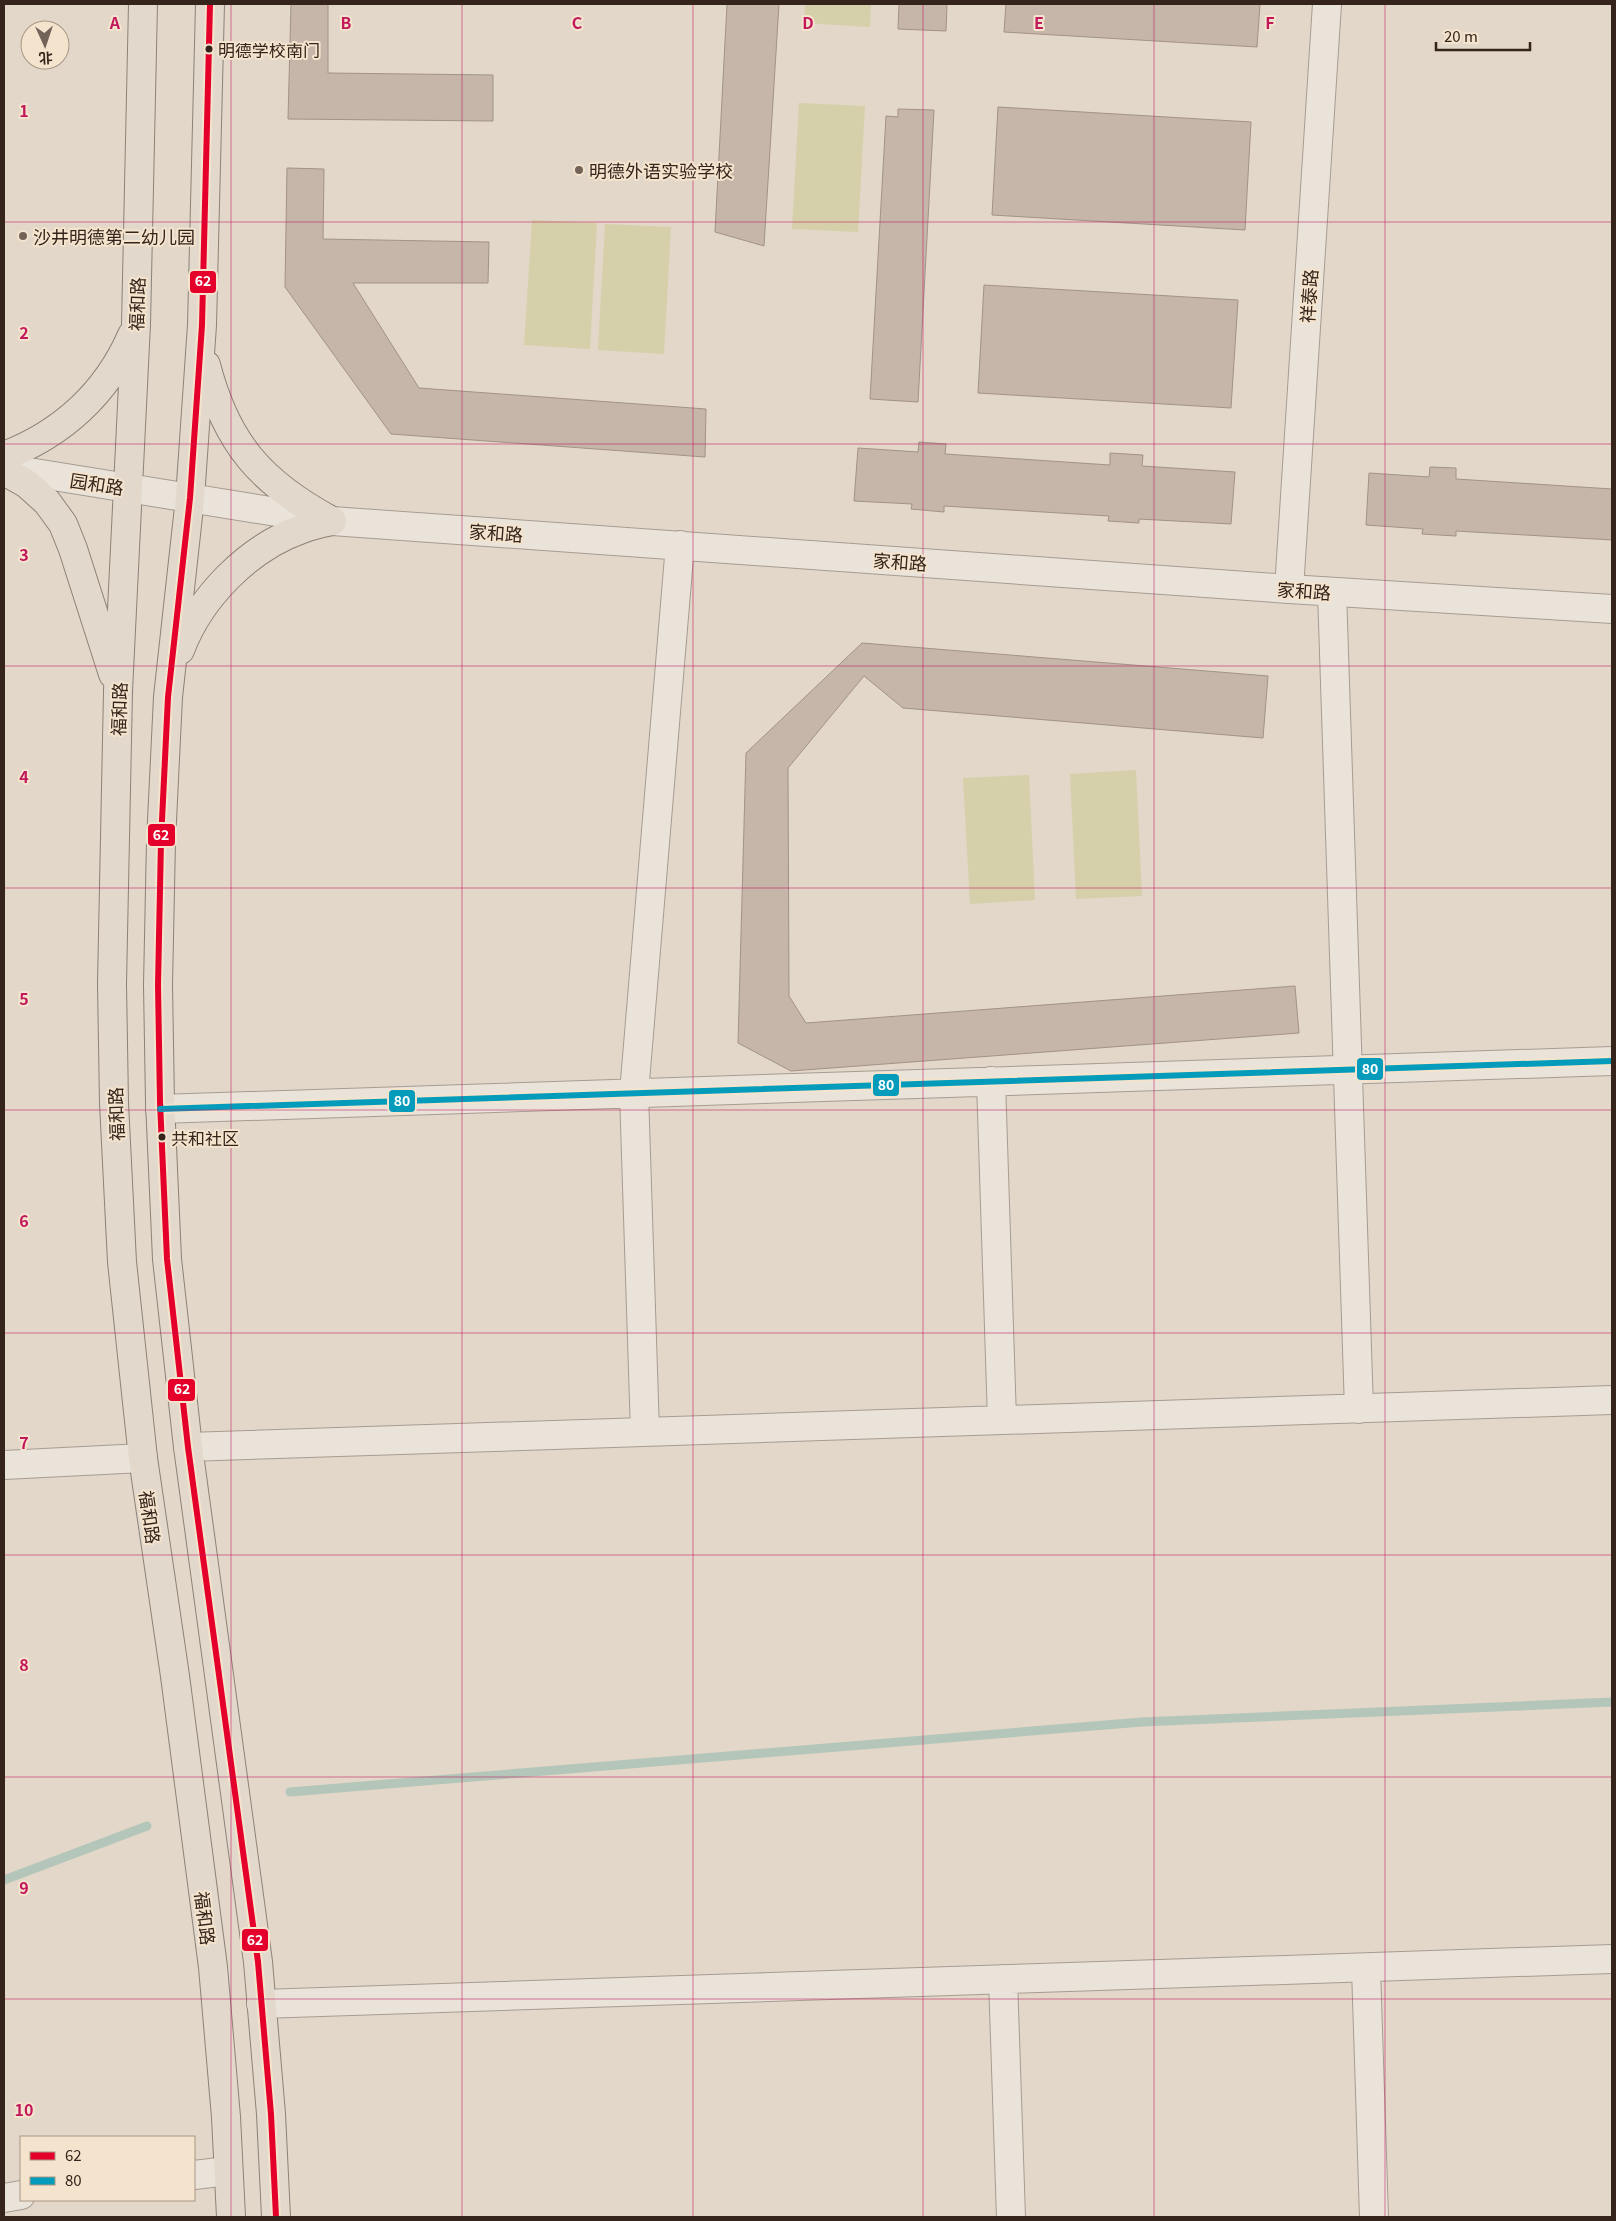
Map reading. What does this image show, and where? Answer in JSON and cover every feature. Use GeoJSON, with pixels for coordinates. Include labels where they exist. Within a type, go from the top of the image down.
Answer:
{"type":"FeatureCollection","features":[{"type":"Feature","properties":{"kind":"main road","name":"福和路"},"geometry":{"type":"LineString","coordinates":[[143,4],[136,324],[118,691],[112,984],[114,1104],[122,1262],[143,1458],[175,1676],[213,1967],[226,2117],[231,2217]]}},
{"type":"Feature","properties":{"kind":"main road"},"geometry":{"type":"LineString","coordinates":[[210,4],[202,326],[190,498],[172,671],[161,841],[158,985],[160,1109],[167,1259],[188,1447],[258,1962],[271,2114],[276,2217]]}},
{"type":"Feature","properties":{"kind":"main road"},"geometry":{"type":"LineString","coordinates":[[4,456],[48,436],[90,400],[109,378],[124,352],[136,324]]}},
{"type":"Feature","properties":{"kind":"main road"},"geometry":{"type":"LineString","coordinates":[[202,326],[205,360],[214,395],[228,427],[243,449],[272,483],[301,504],[332,521]]}},
{"type":"Feature","properties":{"kind":"main road"},"geometry":{"type":"LineString","coordinates":[[4,470],[27,484],[41,496],[63,524],[73,549],[118,691]]}},
{"type":"Feature","properties":{"kind":"main road"},"geometry":{"type":"LineString","coordinates":[[172,671],[183,640],[200,612],[220,585],[244,563],[271,544],[301,529],[332,521]]}},
{"type":"Feature","properties":{"kind":"street","name":"祥泰路"},"geometry":{"type":"LineString","coordinates":[[1289,589],[1326,4]]}},
{"type":"Feature","properties":{"kind":"street","name":"园和路"},"geometry":{"type":"LineString","coordinates":[[4,470],[190,498]]}},
{"type":"Feature","properties":{"kind":"street","name":"家和路"},"geometry":{"type":"LineString","coordinates":[[190,498],[332,521],[1332,592],[1612,609]]}},
{"type":"Feature","properties":{"kind":"street"},"geometry":{"type":"LineString","coordinates":[[645,1432],[634,1093],[680,546]]}},
{"type":"Feature","properties":{"kind":"street"},"geometry":{"type":"LineString","coordinates":[[1332,592],[1359,1409]]}},
{"type":"Feature","properties":{"kind":"street"},"geometry":{"type":"LineString","coordinates":[[160,1109],[1612,1061]]}},
{"type":"Feature","properties":{"kind":"street"},"geometry":{"type":"LineString","coordinates":[[991,1081],[1002,1420]]}},
{"type":"Feature","properties":{"kind":"street"},"geometry":{"type":"LineString","coordinates":[[188,1447],[1612,1400]]}},
{"type":"Feature","properties":{"kind":"street"},"geometry":{"type":"LineString","coordinates":[[4,1466],[143,1458]]}},
{"type":"Feature","properties":{"kind":"street"},"geometry":{"type":"LineString","coordinates":[[262,2004],[1612,1959]]}},
{"type":"Feature","properties":{"kind":"street"},"geometry":{"type":"LineString","coordinates":[[1366,1968],[1374,2217]]}},
{"type":"Feature","properties":{"kind":"street"},"geometry":{"type":"LineString","coordinates":[[1003,1979],[1011,2217]]}},
{"type":"Feature","properties":{"kind":"street"},"geometry":{"type":"LineString","coordinates":[[195,2175],[228,2171]]}},
{"type":"Feature","properties":{"kind":"street"},"geometry":{"type":"LineString","coordinates":[[4,2198],[20,2196]]}},
{"type":"Feature","properties":{"kind":"shaded area"},"geometry":{"type":"Polygon","coordinates":[[[805,4],[871,4],[870,27],[804,23],[805,4]]]}},
{"type":"Feature","properties":{"kind":"shaded area"},"geometry":{"type":"Polygon","coordinates":[[[799,103],[865,106],[858,232],[792,229],[799,103]]]}},
{"type":"Feature","properties":{"kind":"shaded area"},"geometry":{"type":"Polygon","coordinates":[[[532,220],[597,223],[590,349],[524,345],[532,220]]]}},
{"type":"Feature","properties":{"kind":"shaded area"},"geometry":{"type":"Polygon","coordinates":[[[605,224],[671,227],[664,354],[598,350],[605,224]]]}},
{"type":"Feature","properties":{"kind":"shaded area"},"geometry":{"type":"Polygon","coordinates":[[[1136,770],[1142,896],[1076,899],[1070,774],[1136,770]]]}},
{"type":"Feature","properties":{"kind":"shaded area"},"geometry":{"type":"Polygon","coordinates":[[[1029,775],[1035,900],[970,904],[963,778],[1029,775]]]}},
{"type":"Feature","properties":{"kind":"building"},"geometry":{"type":"Polygon","coordinates":[[[291,4],[328,4],[328,73],[493,75],[493,121],[288,119],[291,4]]]}},
{"type":"Feature","properties":{"kind":"building"},"geometry":{"type":"Polygon","coordinates":[[[727,4],[779,4],[764,246],[715,232],[727,4]]]}},
{"type":"Feature","properties":{"kind":"building"},"geometry":{"type":"Polygon","coordinates":[[[899,4],[947,4],[946,31],[898,29],[899,4]]]}},
{"type":"Feature","properties":{"kind":"building"},"geometry":{"type":"Polygon","coordinates":[[[1006,4],[1260,4],[1257,47],[1004,32],[1006,4]]]}},
{"type":"Feature","properties":{"kind":"building"},"geometry":{"type":"Polygon","coordinates":[[[998,107],[1251,122],[1245,230],[992,215],[998,107]]]}},
{"type":"Feature","properties":{"kind":"building"},"geometry":{"type":"Polygon","coordinates":[[[898,109],[934,110],[918,402],[870,399],[886,116],[898,117],[898,109]]]}},
{"type":"Feature","properties":{"kind":"building"},"geometry":{"type":"Polygon","coordinates":[[[287,168],[324,169],[323,239],[489,242],[488,283],[353,283],[419,388],[706,409],[705,457],[391,434],[285,287],[287,168]]]}},
{"type":"Feature","properties":{"kind":"building"},"geometry":{"type":"Polygon","coordinates":[[[984,285],[1238,300],[1231,408],[978,393],[984,285]]]}},
{"type":"Feature","properties":{"kind":"building"},"geometry":{"type":"Polygon","coordinates":[[[919,442],[946,444],[945,454],[1110,465],[1110,453],[1143,455],[1142,466],[1235,472],[1231,524],[1139,519],[1139,523],[1108,521],[1109,516],[944,506],[944,512],[911,509],[912,504],[854,501],[858,448],[918,452],[919,442]]]}},
{"type":"Feature","properties":{"kind":"building"},"geometry":{"type":"Polygon","coordinates":[[[1430,467],[1456,468],[1456,479],[1612,489],[1612,540],[1456,531],[1456,536],[1422,534],[1423,529],[1366,525],[1369,473],[1429,477],[1430,467]]]}},
{"type":"Feature","properties":{"kind":"building"},"geometry":{"type":"Polygon","coordinates":[[[862,643],[1268,676],[1263,738],[903,708],[864,676],[788,768],[789,996],[806,1023],[1295,986],[1299,1033],[791,1071],[738,1043],[746,753],[862,643]]]}},
{"type":"Feature","properties":{"kind":"waterway"},"geometry":{"type":"LineString","coordinates":[[290,1792],[1142,1722],[1612,1702]]}},
{"type":"Feature","properties":{"kind":"waterway"},"geometry":{"type":"LineString","coordinates":[[4,1880],[147,1826]]}},
{"type":"Feature","properties":{"kind":"transit line","name":"62"},"geometry":{"type":"LineString","coordinates":[[210,4],[202,325],[190,498],[168,697],[161,841],[158,985],[160,1102],[167,1259],[188,1447],[258,1962],[271,2114],[276,2217]]}},
{"type":"Feature","properties":{"kind":"transit line","name":"80"},"geometry":{"type":"LineString","coordinates":[[160,1109],[1612,1061]]}},
{"type":"Feature","properties":{"kind":"place","name":"明德学校南门"},"geometry":{"type":"Point","coordinates":[209,49]}},
{"type":"Feature","properties":{"kind":"place","name":"明德外语实验学校"},"geometry":{"type":"Point","coordinates":[579,170]}},
{"type":"Feature","properties":{"kind":"place","name":"沙井明德第二幼儿园"},"geometry":{"type":"Point","coordinates":[23,236]}},
{"type":"Feature","properties":{"kind":"place","name":"共和社区"},"geometry":{"type":"Point","coordinates":[162,1137]}}]}
